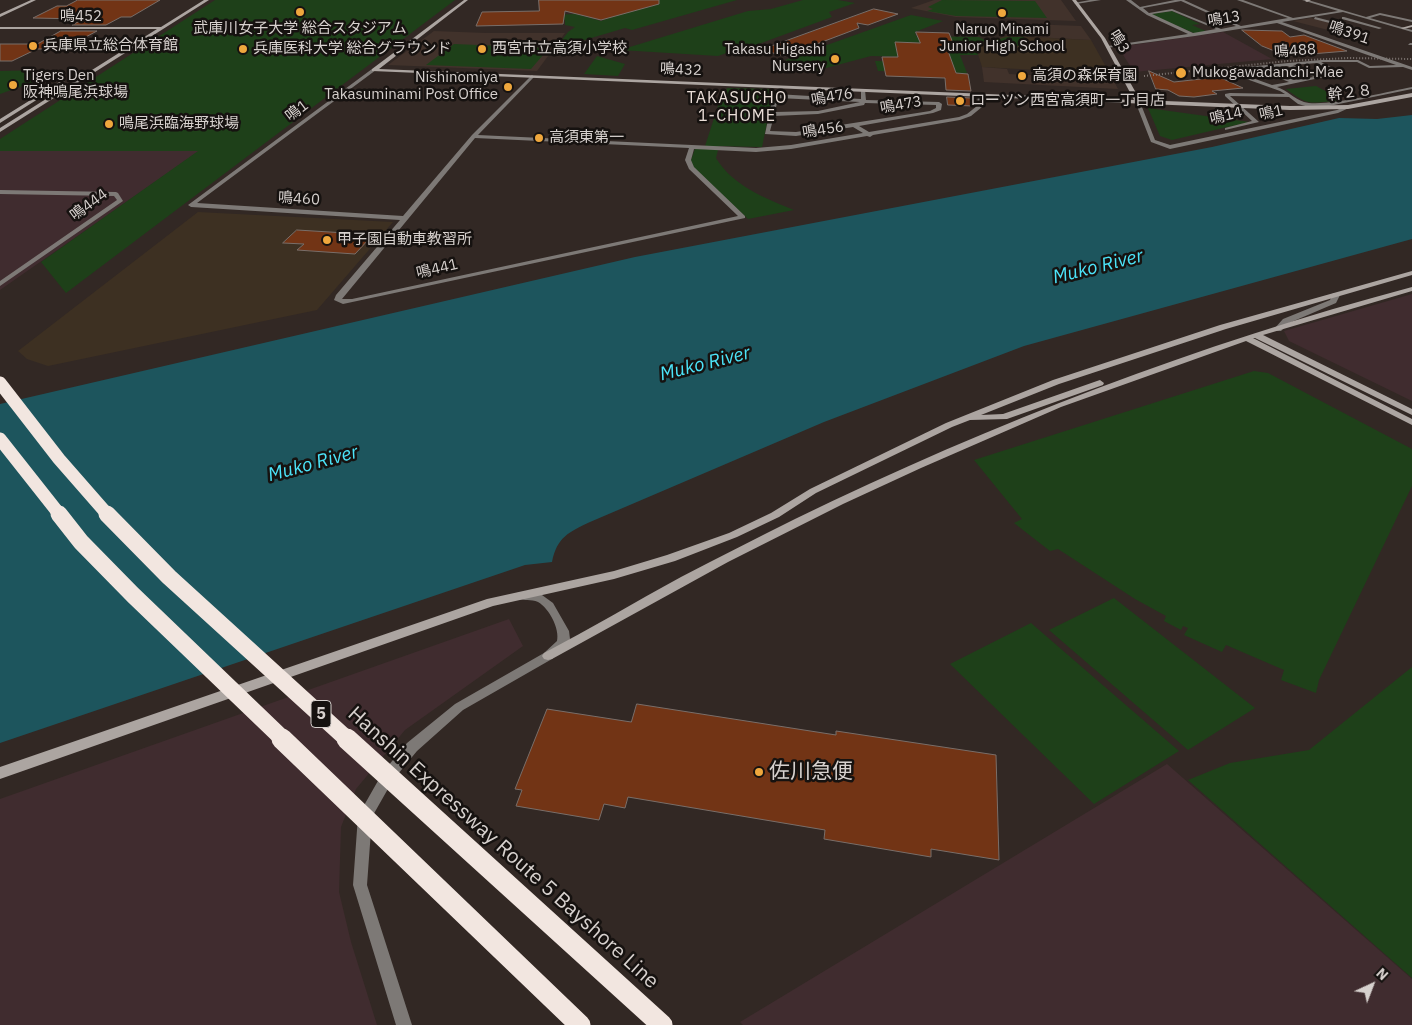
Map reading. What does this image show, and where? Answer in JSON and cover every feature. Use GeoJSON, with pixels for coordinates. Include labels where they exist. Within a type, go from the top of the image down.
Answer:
{"type":"FeatureCollection","features":[{"type":"Feature","properties":{"kind":"highway","name":"Hanshin Expressway Route 5 Bayshore Line"},"geometry":{"type":"LineString","coordinates":[[0,383],[79,484],[120,530],[662,1025]]}},
{"type":"Feature","properties":{"kind":"highway"},"geometry":{"type":"LineString","coordinates":[[0,439],[81,542],[132,595],[275,730],[580,1025]]}},
{"type":"Feature","properties":{"kind":"street"},"geometry":{"type":"LineString","coordinates":[[0,16],[34,0]]}},
{"type":"Feature","properties":{"kind":"street"},"geometry":{"type":"LineString","coordinates":[[123,45],[196,0]]}},
{"type":"Feature","properties":{"kind":"street"},"geometry":{"type":"LineString","coordinates":[[0,130],[206,0]]}},
{"type":"Feature","properties":{"kind":"street","name":"鳴1"},"geometry":{"type":"LineString","coordinates":[[191,205],[466,0]]}},
{"type":"Feature","properties":{"kind":"street"},"geometry":{"type":"LineString","coordinates":[[1075,1],[1099,0]]}},
{"type":"Feature","properties":{"kind":"street"},"geometry":{"type":"LineString","coordinates":[[1129,1],[1139,0]]}},
{"type":"Feature","properties":{"kind":"street"},"geometry":{"type":"LineString","coordinates":[[1139,8],[1181,0],[1241,27]]}},
{"type":"Feature","properties":{"kind":"street"},"geometry":{"type":"LineString","coordinates":[[1239,0],[1294,19]]}},
{"type":"Feature","properties":{"kind":"street"},"geometry":{"type":"LineString","coordinates":[[1307,0],[1412,31]]}},
{"type":"Feature","properties":{"kind":"street","name":"鳴3"},"geometry":{"type":"LineString","coordinates":[[1075,1],[1108,47],[1137,98],[1153,140]]}},
{"type":"Feature","properties":{"kind":"street"},"geometry":{"type":"LineString","coordinates":[[1129,1],[1148,14],[1196,35]]}},
{"type":"Feature","properties":{"kind":"street"},"geometry":{"type":"LineString","coordinates":[[1148,14],[1195,6]]}},
{"type":"Feature","properties":{"kind":"street"},"geometry":{"type":"LineString","coordinates":[[1172,10],[1221,31]]}},
{"type":"Feature","properties":{"kind":"street","name":"鳴13"},"geometry":{"type":"LineString","coordinates":[[1108,47],[1344,11]]}},
{"type":"Feature","properties":{"kind":"street"},"geometry":{"type":"LineString","coordinates":[[1328,14],[1412,36]]}},
{"type":"Feature","properties":{"kind":"street"},"geometry":{"type":"LineString","coordinates":[[1367,17],[1380,14],[1412,21]]}},
{"type":"Feature","properties":{"kind":"street"},"geometry":{"type":"LineString","coordinates":[[1309,17],[1353,28]]}},
{"type":"Feature","properties":{"kind":"street","name":"鳴391"},"geometry":{"type":"LineString","coordinates":[[1278,21],[1412,69]]}},
{"type":"Feature","properties":{"kind":"street"},"geometry":{"type":"LineString","coordinates":[[1402,28],[1412,26]]}},
{"type":"Feature","properties":{"kind":"street","name":"鳴452"},"geometry":{"type":"LineString","coordinates":[[0,29],[160,29]]}},
{"type":"Feature","properties":{"kind":"street"},"geometry":{"type":"LineString","coordinates":[[1272,86],[1341,73],[1315,61]]}},
{"type":"Feature","properties":{"kind":"street","name":"鳴488"},"geometry":{"type":"LineString","coordinates":[[1290,96],[1282,90],[1226,70],[1315,61],[1358,61],[1369,67],[1404,66]]}},
{"type":"Feature","properties":{"kind":"street"},"geometry":{"type":"LineString","coordinates":[[1286,64],[1320,77]]}},
{"type":"Feature","properties":{"kind":"street"},"geometry":{"type":"LineString","coordinates":[[1256,67],[1295,82]]}},
{"type":"Feature","properties":{"kind":"street","name":"鳴432"},"geometry":{"type":"LineString","coordinates":[[374,70],[1239,106]]}},
{"type":"Feature","properties":{"kind":"street","name":"鳴441"},"geometry":{"type":"LineString","coordinates":[[532,76],[474,136],[340,295],[338,300],[343,302],[352,301],[743,216],[691,168],[688,160],[692,147]]}},
{"type":"Feature","properties":{"kind":"street"},"geometry":{"type":"LineString","coordinates":[[0,121],[68,79]]}},
{"type":"Feature","properties":{"kind":"street","name":"鳴14"},"geometry":{"type":"LineString","coordinates":[[1153,140],[1172,141],[1256,122],[1227,95],[1230,94],[1290,96],[1300,103],[1309,105],[1329,104],[1412,88]]}},
{"type":"Feature","properties":{"kind":"street","name":"鳴473"},"geometry":{"type":"LineString","coordinates":[[854,125],[939,109],[939,104],[864,100],[863,90]]}},
{"type":"Feature","properties":{"kind":"street","name":"鳴456"},"geometry":{"type":"LineString","coordinates":[[474,136],[756,150],[791,147],[870,135],[946,121],[969,115],[979,107],[981,95]]}},
{"type":"Feature","properties":{"kind":"street","name":"幹２８"},"geometry":{"type":"LineString","coordinates":[[1239,106],[1290,108],[1348,107],[1412,95]]}},
{"type":"Feature","properties":{"kind":"street"},"geometry":{"type":"LineString","coordinates":[[854,125],[796,134],[767,133],[776,96],[864,100]]}},
{"type":"Feature","properties":{"kind":"street","name":"鳴476"},"geometry":{"type":"LineString","coordinates":[[773,114],[798,115],[850,108],[862,104],[864,100]]}},
{"type":"Feature","properties":{"kind":"street","name":"鳴1"},"geometry":{"type":"LineString","coordinates":[[1153,140],[1160,145],[1170,146],[1338,112],[1348,107]]}},
{"type":"Feature","properties":{"kind":"street","name":"鳴473"},"geometry":{"type":"LineString","coordinates":[[854,125],[870,135]]}},
{"type":"Feature","properties":{"kind":"street","name":"鳴444"},"geometry":{"type":"LineString","coordinates":[[0,192],[116,194],[120,201],[0,284]]}},
{"type":"Feature","properties":{"kind":"street","name":"鳴460"},"geometry":{"type":"LineString","coordinates":[[191,205],[406,218]]}},
{"type":"Feature","properties":{"kind":"street"},"geometry":{"type":"LineString","coordinates":[[0,773],[491,602],[614,575],[671,558],[733,535],[775,515],[812,492],[891,452],[967,418],[1056,382],[1223,327],[1412,274]]}},
{"type":"Feature","properties":{"kind":"street"},"geometry":{"type":"LineString","coordinates":[[404,1025],[360,885],[364,816],[388,776],[412,746],[459,707],[685,580],[869,489],[997,430],[1122,382],[1246,338],[1412,289]]}},
{"type":"Feature","properties":{"kind":"street"},"geometry":{"type":"LineString","coordinates":[[1278,329],[1286,321],[1332,301],[1336,295]]}},
{"type":"Feature","properties":{"kind":"street"},"geometry":{"type":"LineString","coordinates":[[1256,335],[1412,412]]}},
{"type":"Feature","properties":{"kind":"street"},"geometry":{"type":"LineString","coordinates":[[1246,338],[1412,422]]}},
{"type":"Feature","properties":{"kind":"street"},"geometry":{"type":"LineString","coordinates":[[967,418],[993,419],[1004,417],[1103,382],[1122,382]]}},
{"type":"Feature","properties":{"kind":"street"},"geometry":{"type":"LineString","coordinates":[[514,596],[533,596],[548,604],[564,628],[564,639],[548,656]]}},
{"type":"Feature","properties":{"kind":"shaded area","name":"Naruo Minami Junior High School"},"geometry":{"type":"Polygon","coordinates":[[[934,0],[1061,0],[1076,21],[956,17],[911,8],[934,0]]]}},
{"type":"Feature","properties":{"kind":"shaded area"},"geometry":{"type":"Polygon","coordinates":[[[1311,18],[1351,28],[1332,31],[1293,21],[1311,18]]]}},
{"type":"Feature","properties":{"kind":"shaded area"},"geometry":{"type":"Polygon","coordinates":[[[1028,24],[1081,26],[1091,40],[1034,37],[1028,24]]]}},
{"type":"Feature","properties":{"kind":"shaded area","name":"西宮市立高須小学校"},"geometry":{"type":"Polygon","coordinates":[[[434,31],[565,33],[537,71],[388,65],[434,31]]]}},
{"type":"Feature","properties":{"kind":"shaded area"},"geometry":{"type":"Polygon","coordinates":[[[1223,32],[1272,59],[1134,72],[1118,47],[1223,32]]]}},
{"type":"Feature","properties":{"kind":"shaded area"},"geometry":{"type":"Polygon","coordinates":[[[1007,36],[1091,40],[1110,74],[982,67],[975,44],[1007,36]]]}},
{"type":"Feature","properties":{"kind":"shaded area","name":"高須の森保育園"},"geometry":{"type":"Polygon","coordinates":[[[982,67],[1007,69],[1009,74],[1113,79],[1118,89],[984,82],[982,67]]]}},
{"type":"Feature","properties":{"kind":"shaded area"},"geometry":{"type":"Polygon","coordinates":[[[0,151],[199,151],[0,290],[0,151]]]}},
{"type":"Feature","properties":{"kind":"shaded area","name":"甲子園自動車教習所"},"geometry":{"type":"Polygon","coordinates":[[[198,212],[393,222],[317,310],[48,366],[27,359],[18,351],[198,212]]]}},
{"type":"Feature","properties":{"kind":"shaded area"},"geometry":{"type":"Polygon","coordinates":[[[1412,294],[1412,401],[1289,341],[1284,331],[1412,294]]]}},
{"type":"Feature","properties":{"kind":"shaded area"},"geometry":{"type":"Polygon","coordinates":[[[509,619],[523,646],[405,730],[356,789],[341,827],[339,892],[351,942],[377,1025],[0,1025],[0,799],[509,619]]]}},
{"type":"Feature","properties":{"kind":"shaded area"},"geometry":{"type":"Polygon","coordinates":[[[1167,764],[1412,979],[1412,1025],[743,1025],[740,1022],[1167,764]]]}},
{"type":"Feature","properties":{"kind":"green space"},"geometry":{"type":"Polygon","coordinates":[[[215,0],[455,0],[66,293],[41,262],[198,151],[0,151],[0,139],[215,0]]]}},
{"type":"Feature","properties":{"kind":"green space"},"geometry":{"type":"Polygon","coordinates":[[[633,0],[737,0],[632,30],[625,28],[571,44],[574,45],[556,48],[568,32],[575,27],[565,25],[565,20],[549,20],[550,15],[576,14],[601,21],[612,17],[622,3],[646,8],[655,5],[633,0]]]}},
{"type":"Feature","properties":{"kind":"green space"},"geometry":{"type":"Polygon","coordinates":[[[803,0],[838,0],[855,3],[829,12],[832,17],[745,49],[735,50],[718,56],[620,50],[748,11],[771,9],[803,0]]]}},
{"type":"Feature","properties":{"kind":"green space","name":"Naruo Minami Junior High School"},"geometry":{"type":"Polygon","coordinates":[[[942,0],[1035,1],[1047,18],[956,16],[927,11],[933,9],[928,7],[942,0]]]}},
{"type":"Feature","properties":{"kind":"green space"},"geometry":{"type":"Polygon","coordinates":[[[1172,11],[1200,24],[1192,25],[1208,32],[1196,34],[1150,14],[1172,11]]]}},
{"type":"Feature","properties":{"kind":"green space"},"geometry":{"type":"Polygon","coordinates":[[[911,15],[943,21],[915,32],[916,36],[979,37],[986,41],[975,44],[978,55],[960,55],[967,73],[878,71],[875,61],[952,62],[951,58],[871,56],[815,71],[785,60],[911,15]]]}},
{"type":"Feature","properties":{"kind":"green space"},"geometry":{"type":"Polygon","coordinates":[[[1007,37],[1024,37],[1026,46],[997,45],[996,40],[1007,37]]]}},
{"type":"Feature","properties":{"kind":"green space"},"geometry":{"type":"Polygon","coordinates":[[[454,44],[549,48],[531,69],[426,65],[454,44]]]}},
{"type":"Feature","properties":{"kind":"green space"},"geometry":{"type":"Polygon","coordinates":[[[597,56],[625,64],[618,76],[584,74],[597,56]]]}},
{"type":"Feature","properties":{"kind":"green space","name":"Tigers Den 阪神鳴尾浜球場"},"geometry":{"type":"Polygon","coordinates":[[[46,70],[51,76],[0,94],[0,71],[46,70]]]}},
{"type":"Feature","properties":{"kind":"green space"},"geometry":{"type":"Polygon","coordinates":[[[1316,86],[1339,98],[1336,101],[1309,102],[1286,89],[1316,86]]]}},
{"type":"Feature","properties":{"kind":"green space"},"geometry":{"type":"Polygon","coordinates":[[[727,88],[774,89],[762,147],[719,146],[716,158],[731,176],[750,190],[794,210],[748,219],[693,167],[691,160],[696,146],[705,146],[720,100],[724,98],[727,88]]]}},
{"type":"Feature","properties":{"kind":"green space"},"geometry":{"type":"Polygon","coordinates":[[[1148,108],[1249,122],[1172,140],[1160,136],[1148,108]]]}},
{"type":"Feature","properties":{"kind":"green space"},"geometry":{"type":"Polygon","coordinates":[[[1254,371],[1268,373],[1412,449],[1412,486],[1319,680],[1316,693],[1281,680],[1284,670],[1226,645],[1222,652],[1184,635],[1188,628],[1183,626],[1181,630],[1164,621],[1166,616],[1135,599],[1058,549],[1050,551],[1014,523],[1022,519],[974,460],[1254,371]]]}},
{"type":"Feature","properties":{"kind":"green space"},"geometry":{"type":"Polygon","coordinates":[[[1114,598],[1255,708],[1188,750],[1049,630],[1114,598]]]}},
{"type":"Feature","properties":{"kind":"green space"},"geometry":{"type":"Polygon","coordinates":[[[1031,623],[1179,751],[1094,804],[950,664],[1031,623]]]}},
{"type":"Feature","properties":{"kind":"green space"},"geometry":{"type":"Polygon","coordinates":[[[1412,667],[1412,978],[1188,780],[1230,763],[1309,750],[1412,667]]]}},
{"type":"Feature","properties":{"kind":"water","name":"Muko River"},"geometry":{"type":"Polygon","coordinates":[[[1412,115],[1412,239],[1024,346],[824,422],[590,522],[565,536],[557,547],[552,562],[525,565],[0,743],[0,404],[635,257],[1212,147],[1339,118],[1377,119],[1412,115]]]}},
{"type":"Feature","properties":{"kind":"building"},"geometry":{"type":"Polygon","coordinates":[[[78,0],[160,0],[131,17],[121,17],[106,25],[72,25],[84,19],[33,18],[57,6],[66,6],[78,0]]]}},
{"type":"Feature","properties":{"kind":"building"},"geometry":{"type":"Polygon","coordinates":[[[539,0],[659,0],[659,4],[601,20],[565,11],[563,24],[476,26],[482,12],[539,11],[539,0]]]}},
{"type":"Feature","properties":{"kind":"building"},"geometry":{"type":"Polygon","coordinates":[[[874,9],[898,14],[868,25],[857,23],[859,28],[785,56],[761,50],[874,9]]]}},
{"type":"Feature","properties":{"kind":"building"},"geometry":{"type":"Polygon","coordinates":[[[1242,30],[1282,31],[1290,37],[1304,35],[1347,51],[1287,56],[1262,46],[1242,30]]]}},
{"type":"Feature","properties":{"kind":"building","name":"兵庫県立総合体育館"},"geometry":{"type":"Polygon","coordinates":[[[61,31],[97,31],[63,49],[37,49],[12,61],[0,61],[0,44],[37,44],[61,31]]]}},
{"type":"Feature","properties":{"kind":"building"},"geometry":{"type":"Polygon","coordinates":[[[916,32],[949,33],[955,48],[947,48],[956,73],[968,74],[971,91],[946,90],[945,78],[886,76],[882,57],[898,57],[895,42],[920,43],[916,32]]]}},
{"type":"Feature","properties":{"kind":"building"},"geometry":{"type":"Polygon","coordinates":[[[1149,71],[1174,82],[1219,77],[1243,88],[1212,91],[1217,94],[1194,97],[1179,96],[1168,90],[1156,89],[1149,71]]]}},
{"type":"Feature","properties":{"kind":"building","name":"ローソン西宮高須町一丁目店"},"geometry":{"type":"Polygon","coordinates":[[[947,97],[972,98],[973,106],[948,105],[947,97]]]}},
{"type":"Feature","properties":{"kind":"building","name":"甲子園自動車教習所"},"geometry":{"type":"Polygon","coordinates":[[[297,230],[362,234],[360,237],[371,237],[355,254],[297,250],[304,244],[283,243],[297,230]]]}},
{"type":"Feature","properties":{"kind":"building","name":"佐川急便"},"geometry":{"type":"Polygon","coordinates":[[[637,704],[836,735],[836,731],[996,755],[999,860],[931,849],[931,857],[824,839],[825,830],[628,797],[625,808],[604,804],[599,820],[516,806],[522,790],[515,789],[547,709],[631,722],[637,704]]]}},
{"type":"Feature","properties":{"kind":"railway"},"geometry":{"type":"LineString","coordinates":[[1144,76],[1288,61],[1348,58],[1412,59]]}},
{"type":"Feature","properties":{"kind":"place","name":"武庫川女子大学 総合スタジアム"},"geometry":{"type":"Point","coordinates":[300,12]}},
{"type":"Feature","properties":{"kind":"place","name":"Naruo Minami Junior High School"},"geometry":{"type":"Point","coordinates":[1002,13]}},
{"type":"Feature","properties":{"kind":"place","name":"兵庫県立総合体育館"},"geometry":{"type":"Point","coordinates":[33,46]}},
{"type":"Feature","properties":{"kind":"place","name":"兵庫医科大学 総合グラウンド"},"geometry":{"type":"Point","coordinates":[243,49]}},
{"type":"Feature","properties":{"kind":"place","name":"西宮市立高須小学校"},"geometry":{"type":"Point","coordinates":[482,49]}},
{"type":"Feature","properties":{"kind":"place","name":"Takasu Higashi Nursery"},"geometry":{"type":"Point","coordinates":[835,59]}},
{"type":"Feature","properties":{"kind":"place","name":"Mukogawadanchi-Mae"},"geometry":{"type":"Point","coordinates":[1181,73]}},
{"type":"Feature","properties":{"kind":"place","name":"高須の森保育園"},"geometry":{"type":"Point","coordinates":[1022,76]}},
{"type":"Feature","properties":{"kind":"place","name":"Tigers Den 阪神鳴尾浜球場"},"geometry":{"type":"Point","coordinates":[13,85]}},
{"type":"Feature","properties":{"kind":"place","name":"Nishinomiya Takasuminami Post Office"},"geometry":{"type":"Point","coordinates":[508,87]}},
{"type":"Feature","properties":{"kind":"place","name":"ローソン西宮高須町一丁目店"},"geometry":{"type":"Point","coordinates":[960,101]}},
{"type":"Feature","properties":{"kind":"place","name":"鳴尾浜臨海野球場"},"geometry":{"type":"Point","coordinates":[109,124]}},
{"type":"Feature","properties":{"kind":"place","name":"高須東第一"},"geometry":{"type":"Point","coordinates":[539,138]}},
{"type":"Feature","properties":{"kind":"place","name":"甲子園自動車教習所"},"geometry":{"type":"Point","coordinates":[327,240]}},
{"type":"Feature","properties":{"kind":"place","name":"佐川急便"},"geometry":{"type":"Point","coordinates":[759,772]}},
{"type":"Feature","properties":{"kind":"district","name":"TAKASUCHO 1-CHOME"},"geometry":{"type":"Point","coordinates":[737,107]}}]}
